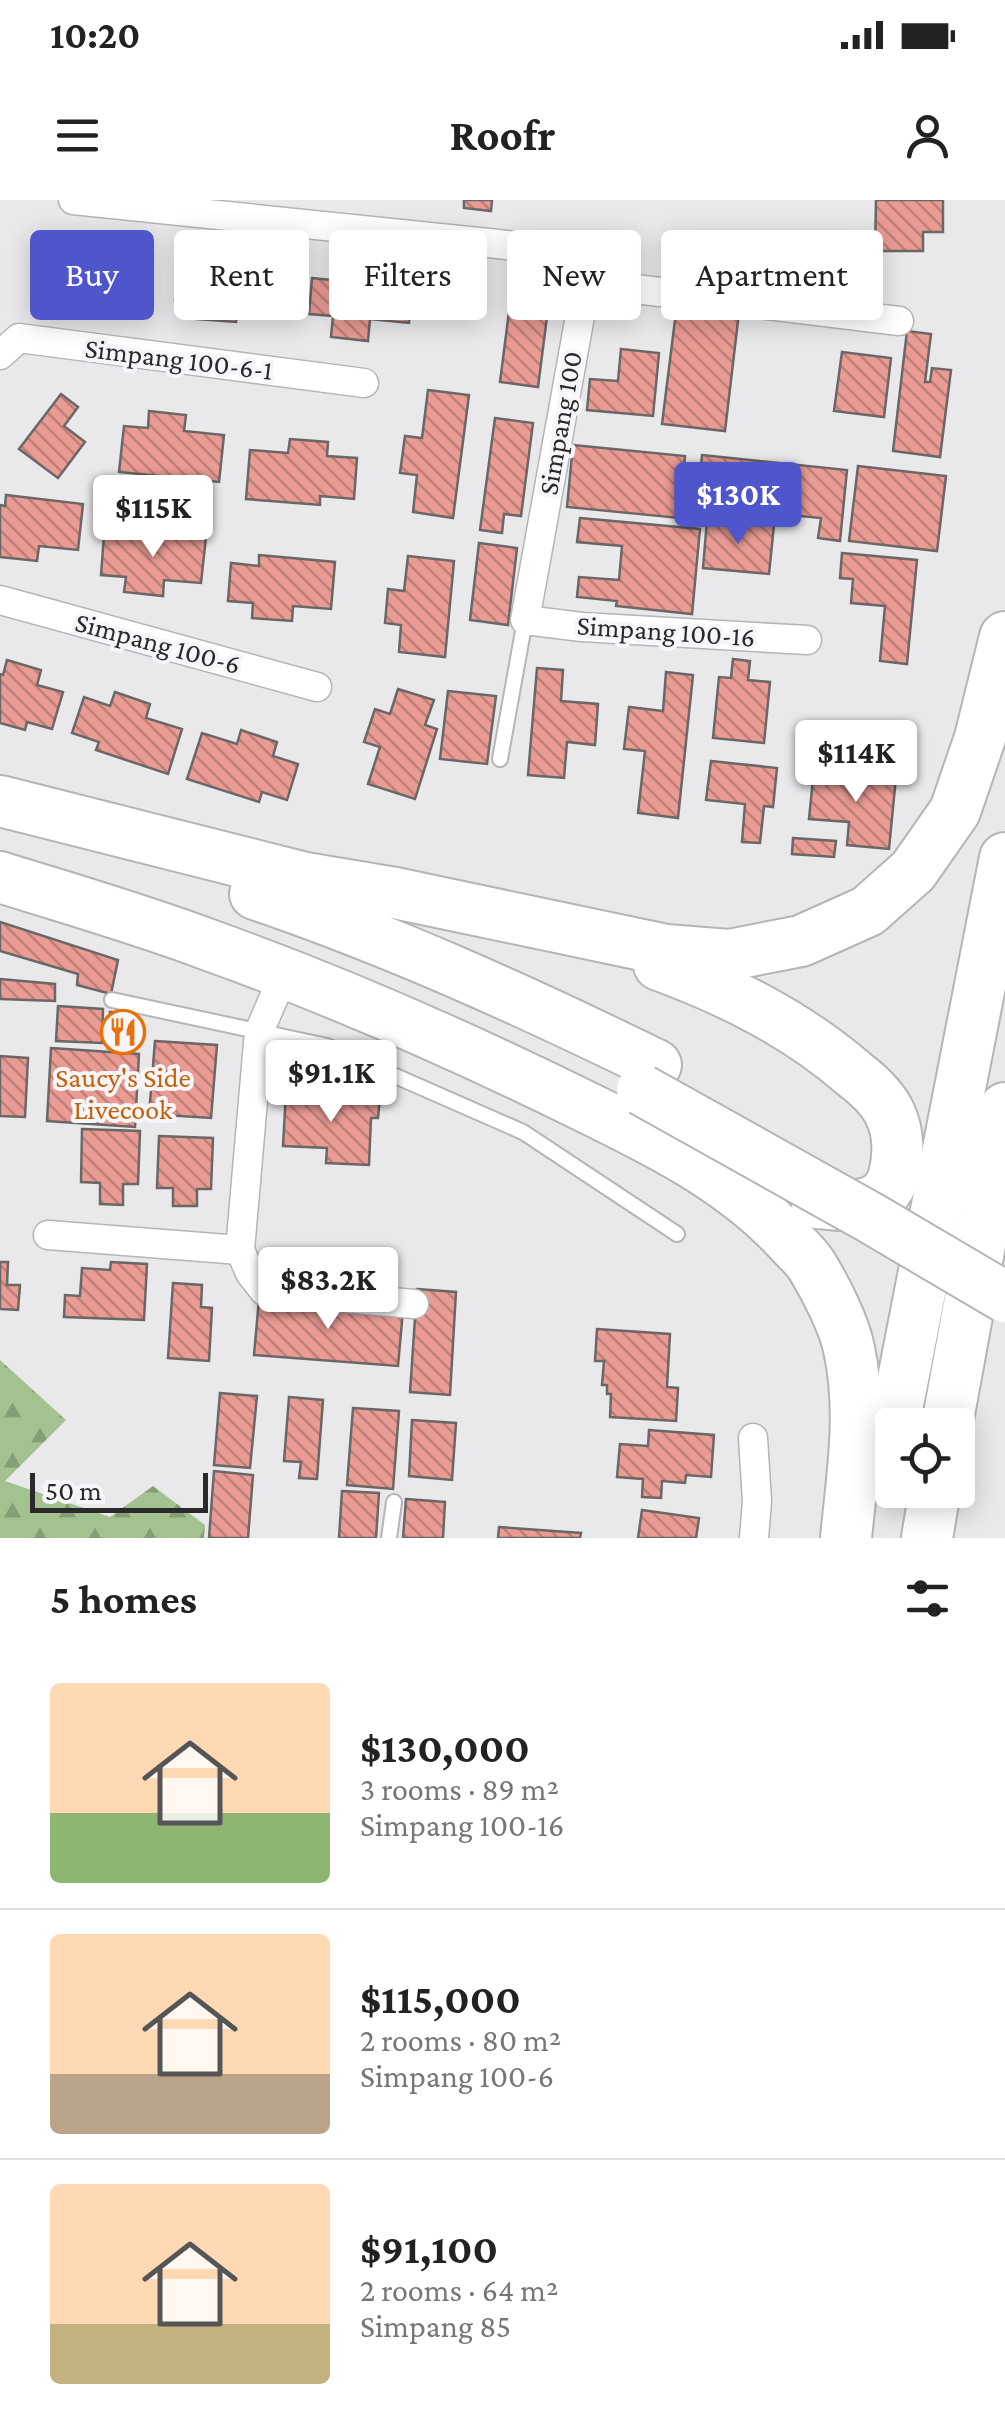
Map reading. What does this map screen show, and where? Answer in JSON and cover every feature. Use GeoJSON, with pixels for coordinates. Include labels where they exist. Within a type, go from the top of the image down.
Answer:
{"type":"FeatureCollection","features":[{"type":"Feature","properties":{"kind":"highway"},"geometry":{"type":"LineString","coordinates":[[0,804],[304,878],[666,950],[729,955],[801,942],[868,911],[913,871],[955,810],[980,738],[1005,637]]}},
{"type":"Feature","properties":{"kind":"highway"},"geometry":{"type":"LineString","coordinates":[[0,804],[110,849],[338,922],[527,1003],[871,1218],[986,1307]]}},
{"type":"Feature","properties":{"kind":"highway"},"geometry":{"type":"LineString","coordinates":[[0,850],[150,890],[320,946],[414,982],[530,1034],[649,1077],[1005,1267]]}},
{"type":"Feature","properties":{"kind":"highway"},"geometry":{"type":"LineString","coordinates":[[897,1408],[1005,858]]}},
{"type":"Feature","properties":{"kind":"highway"},"geometry":{"type":"LineString","coordinates":[[0,877],[209,944],[468,1050],[615,1121],[695,1165],[776,1226],[810,1264],[849,1346],[856,1395],[846,1538]]}},
{"type":"Feature","properties":{"kind":"highway"},"geometry":{"type":"LineString","coordinates":[[550,927],[713,985],[764,1011],[830,1054],[870,1086],[890,1113],[898,1161],[892,1184],[877,1202],[854,1206],[802,1202],[695,1165]]}},
{"type":"Feature","properties":{"kind":"highway"},"geometry":{"type":"LineString","coordinates":[[986,1307],[1005,1108]]}},
{"type":"Feature","properties":{"kind":"highway"},"geometry":{"type":"LineString","coordinates":[[953,1408],[986,1307],[1005,1213]]}},
{"type":"Feature","properties":{"kind":"highway"},"geometry":{"type":"LineString","coordinates":[[872,1538],[878,1508]]}},
{"type":"Feature","properties":{"kind":"highway"},"geometry":{"type":"LineString","coordinates":[[927,1538],[932,1508]]}},
{"type":"Feature","properties":{"kind":"street"},"geometry":{"type":"LineString","coordinates":[[73,200],[175,205],[507,245]]}},
{"type":"Feature","properties":{"kind":"street"},"geometry":{"type":"LineString","coordinates":[[641,290],[899,320]]}},
{"type":"Feature","properties":{"kind":"street","name":"Simpang 100"},"geometry":{"type":"LineString","coordinates":[[525,620],[579,320]]}},
{"type":"Feature","properties":{"kind":"street","name":"Simpang 100-6-1"},"geometry":{"type":"LineString","coordinates":[[0,355],[19,338],[364,383]]}},
{"type":"Feature","properties":{"kind":"street","name":"Simpang 100-6"},"geometry":{"type":"LineString","coordinates":[[0,600],[317,687]]}},
{"type":"Feature","properties":{"kind":"street","name":"Simpang 100-16"},"geometry":{"type":"LineString","coordinates":[[525,620],[807,640]]}},
{"type":"Feature","properties":{"kind":"street"},"geometry":{"type":"LineString","coordinates":[[284,974],[259,1032],[240,1250],[264,1291],[414,1304]]}},
{"type":"Feature","properties":{"kind":"street"},"geometry":{"type":"LineString","coordinates":[[48,1235],[240,1250]]}},
{"type":"Feature","properties":{"kind":"street"},"geometry":{"type":"LineString","coordinates":[[753,1438],[757,1500],[754,1538]]}},
{"type":"Feature","properties":{"kind":"lane"},"geometry":{"type":"LineString","coordinates":[[500,759],[525,620]]}},
{"type":"Feature","properties":{"kind":"lane"},"geometry":{"type":"LineString","coordinates":[[112,1000],[327,1046],[523,1132],[677,1234]]}},
{"type":"Feature","properties":{"kind":"lane"},"geometry":{"type":"LineString","coordinates":[[390,1538],[394,1502]]}},
{"type":"Feature","properties":{"kind":"green space"},"geometry":{"type":"Polygon","coordinates":[[[0,1360],[66,1420],[5,1481],[110,1517],[153,1486],[205,1525],[204,1538],[0,1538],[0,1360]]]}},
{"type":"Feature","properties":{"kind":"building"},"geometry":{"type":"Polygon","coordinates":[[[464,200],[492,200],[491,211],[464,208],[464,200]]]}},
{"type":"Feature","properties":{"kind":"building"},"geometry":{"type":"Polygon","coordinates":[[[876,200],[943,200],[943,232],[923,232],[923,251],[883,251],[883,230],[875,230],[876,200]]]}},
{"type":"Feature","properties":{"kind":"building"},"geometry":{"type":"Polygon","coordinates":[[[312,278],[329,280],[329,316],[309,314],[312,278]]]}},
{"type":"Feature","properties":{"kind":"building"},"geometry":{"type":"Polygon","coordinates":[[[333,320],[370,320],[368,341],[331,337],[333,320]]]}},
{"type":"Feature","properties":{"kind":"building"},"geometry":{"type":"Polygon","coordinates":[[[508,320],[547,320],[538,387],[500,382],[508,320]]]}},
{"type":"Feature","properties":{"kind":"building"},"geometry":{"type":"Polygon","coordinates":[[[675,320],[738,320],[725,431],[662,424],[675,320]]]}},
{"type":"Feature","properties":{"kind":"building"},"geometry":{"type":"Polygon","coordinates":[[[907,331],[931,334],[925,382],[930,382],[932,368],[951,370],[940,457],[893,451],[907,331]]]}},
{"type":"Feature","properties":{"kind":"building"},"geometry":{"type":"Polygon","coordinates":[[[621,349],[659,353],[653,416],[587,410],[590,379],[618,381],[621,349]]]}},
{"type":"Feature","properties":{"kind":"building"},"geometry":{"type":"Polygon","coordinates":[[[842,352],[891,358],[884,417],[834,411],[842,352]]]}},
{"type":"Feature","properties":{"kind":"building"},"geometry":{"type":"Polygon","coordinates":[[[428,390],[469,395],[453,518],[413,512],[417,475],[400,473],[405,436],[422,438],[428,390]]]}},
{"type":"Feature","properties":{"kind":"building"},"geometry":{"type":"Polygon","coordinates":[[[61,394],[78,407],[64,426],[85,442],[58,478],[19,449],[61,394]]]}},
{"type":"Feature","properties":{"kind":"building"},"geometry":{"type":"Polygon","coordinates":[[[149,411],[186,415],[184,431],[224,435],[219,482],[119,472],[124,426],[148,428],[149,411]]]}},
{"type":"Feature","properties":{"kind":"building"},"geometry":{"type":"Polygon","coordinates":[[[495,418],[533,423],[521,516],[504,514],[502,533],[480,530],[495,418]]]}},
{"type":"Feature","properties":{"kind":"building"},"geometry":{"type":"Polygon","coordinates":[[[290,439],[328,442],[327,456],[357,458],[354,499],[320,496],[320,505],[246,499],[250,450],[288,453],[290,439]]]}},
{"type":"Feature","properties":{"kind":"building"},"geometry":{"type":"Polygon","coordinates":[[[573,445],[685,456],[679,518],[567,507],[573,445]]]}},
{"type":"Feature","properties":{"kind":"building"},"geometry":{"type":"Polygon","coordinates":[[[702,455],[847,470],[840,541],[818,538],[821,518],[697,506],[702,455]]]}},
{"type":"Feature","properties":{"kind":"building"},"geometry":{"type":"Polygon","coordinates":[[[858,466],[946,476],[937,551],[849,541],[858,466]]]}},
{"type":"Feature","properties":{"kind":"building"},"geometry":{"type":"Polygon","coordinates":[[[6,495],[83,504],[78,550],[39,546],[37,561],[0,557],[0,505],[5,506],[6,495]]]}},
{"type":"Feature","properties":{"kind":"building"},"geometry":{"type":"Polygon","coordinates":[[[580,518],[700,529],[692,614],[616,606],[617,601],[577,597],[579,577],[619,580],[622,546],[577,542],[580,518]]]}},
{"type":"Feature","properties":{"kind":"building"},"geometry":{"type":"Polygon","coordinates":[[[707,520],[774,525],[769,574],[703,568],[707,520]]]}},
{"type":"Feature","properties":{"kind":"building"},"geometry":{"type":"Polygon","coordinates":[[[130,530],[206,537],[201,583],[164,580],[163,596],[124,592],[126,577],[101,575],[104,535],[130,538],[130,530]]]}},
{"type":"Feature","properties":{"kind":"building"},"geometry":{"type":"Polygon","coordinates":[[[479,543],[517,548],[508,625],[470,620],[479,543]]]}},
{"type":"Feature","properties":{"kind":"building"},"geometry":{"type":"Polygon","coordinates":[[[842,553],[917,560],[907,664],[880,661],[885,606],[851,603],[853,579],[840,578],[842,553]]]}},
{"type":"Feature","properties":{"kind":"building"},"geometry":{"type":"Polygon","coordinates":[[[259,555],[335,562],[331,609],[293,606],[292,621],[252,618],[253,603],[228,601],[231,563],[259,566],[259,555]]]}},
{"type":"Feature","properties":{"kind":"building"},"geometry":{"type":"Polygon","coordinates":[[[408,556],[454,561],[445,657],[399,652],[401,625],[385,623],[388,589],[404,591],[408,556]]]}},
{"type":"Feature","properties":{"kind":"building"},"geometry":{"type":"Polygon","coordinates":[[[733,659],[750,661],[748,680],[770,682],[764,743],[713,738],[719,677],[731,678],[733,659]]]}},
{"type":"Feature","properties":{"kind":"building"},"geometry":{"type":"Polygon","coordinates":[[[7,660],[41,670],[37,685],[63,692],[52,729],[27,722],[25,730],[0,723],[0,674],[3,675],[7,660]]]}},
{"type":"Feature","properties":{"kind":"building"},"geometry":{"type":"Polygon","coordinates":[[[537,668],[563,670],[561,701],[598,704],[595,745],[567,742],[564,778],[528,775],[537,668]]]}},
{"type":"Feature","properties":{"kind":"building"},"geometry":{"type":"Polygon","coordinates":[[[666,672],[693,675],[678,818],[638,813],[645,751],[624,749],[629,707],[663,711],[666,672]]]}},
{"type":"Feature","properties":{"kind":"building"},"geometry":{"type":"Polygon","coordinates":[[[398,689],[434,700],[425,725],[437,729],[415,799],[368,784],[380,747],[364,742],[375,709],[390,714],[398,689]]]}},
{"type":"Feature","properties":{"kind":"building"},"geometry":{"type":"Polygon","coordinates":[[[448,691],[496,696],[487,764],[440,759],[448,691]]]}},
{"type":"Feature","properties":{"kind":"building"},"geometry":{"type":"Polygon","coordinates":[[[115,692],[150,704],[146,718],[182,729],[168,774],[96,750],[99,742],[72,733],[84,697],[110,706],[115,692]]]}},
{"type":"Feature","properties":{"kind":"building"},"geometry":{"type":"Polygon","coordinates":[[[241,730],[277,742],[273,756],[298,764],[287,800],[262,792],[259,802],[187,779],[202,733],[237,744],[241,730]]]}},
{"type":"Feature","properties":{"kind":"building"},"geometry":{"type":"Polygon","coordinates":[[[711,761],[777,768],[773,807],[764,806],[760,843],[742,842],[745,804],[706,800],[711,761]]]}},
{"type":"Feature","properties":{"kind":"building"},"geometry":{"type":"Polygon","coordinates":[[[814,769],[896,777],[889,849],[847,845],[849,822],[809,819],[814,769]]]}},
{"type":"Feature","properties":{"kind":"building"},"geometry":{"type":"Polygon","coordinates":[[[793,838],[836,841],[834,857],[792,854],[793,838]]]}},
{"type":"Feature","properties":{"kind":"building"},"geometry":{"type":"Polygon","coordinates":[[[0,922],[118,960],[111,994],[77,985],[78,974],[0,951],[0,922]]]}},
{"type":"Feature","properties":{"kind":"building"},"geometry":{"type":"Polygon","coordinates":[[[0,979],[55,984],[55,1001],[0,999],[0,979]]]}},
{"type":"Feature","properties":{"kind":"building"},"geometry":{"type":"Polygon","coordinates":[[[58,1006],[103,1009],[102,1043],[56,1041],[58,1006]]]}},
{"type":"Feature","properties":{"kind":"building"},"geometry":{"type":"Polygon","coordinates":[[[110,1012],[131,1013],[129,1050],[108,1048],[110,1012]]]}},
{"type":"Feature","properties":{"kind":"building"},"geometry":{"type":"Polygon","coordinates":[[[155,1041],[217,1045],[211,1118],[149,1114],[155,1041]]]}},
{"type":"Feature","properties":{"kind":"building"},"geometry":{"type":"Polygon","coordinates":[[[51,1048],[139,1054],[135,1127],[47,1121],[51,1048]]]}},
{"type":"Feature","properties":{"kind":"building"},"geometry":{"type":"Polygon","coordinates":[[[0,1056],[28,1058],[25,1117],[0,1116],[0,1056]]]}},
{"type":"Feature","properties":{"kind":"building"},"geometry":{"type":"Polygon","coordinates":[[[286,1092],[380,1097],[378,1118],[371,1118],[369,1165],[326,1163],[327,1148],[283,1146],[286,1092]]]}},
{"type":"Feature","properties":{"kind":"building"},"geometry":{"type":"Polygon","coordinates":[[[82,1129],[140,1131],[138,1184],[123,1184],[123,1205],[100,1204],[100,1183],[81,1182],[82,1129]]]}},
{"type":"Feature","properties":{"kind":"building"},"geometry":{"type":"Polygon","coordinates":[[[159,1136],[213,1138],[211,1189],[197,1189],[197,1206],[173,1206],[173,1188],[157,1188],[159,1136]]]}},
{"type":"Feature","properties":{"kind":"building"},"geometry":{"type":"Polygon","coordinates":[[[0,1262],[8,1262],[7,1285],[20,1285],[18,1310],[0,1309],[0,1262]]]}},
{"type":"Feature","properties":{"kind":"building"},"geometry":{"type":"Polygon","coordinates":[[[111,1262],[147,1264],[144,1320],[64,1317],[65,1295],[80,1296],[82,1268],[110,1270],[111,1262]]]}},
{"type":"Feature","properties":{"kind":"building"},"geometry":{"type":"Polygon","coordinates":[[[173,1283],[202,1285],[201,1307],[212,1308],[209,1361],[168,1358],[173,1283]]]}},
{"type":"Feature","properties":{"kind":"building"},"geometry":{"type":"Polygon","coordinates":[[[417,1289],[456,1292],[450,1395],[410,1392],[417,1289]]]}},
{"type":"Feature","properties":{"kind":"building"},"geometry":{"type":"Polygon","coordinates":[[[259,1299],[403,1310],[398,1366],[254,1355],[259,1299]]]}},
{"type":"Feature","properties":{"kind":"building"},"geometry":{"type":"Polygon","coordinates":[[[597,1329],[670,1334],[667,1387],[678,1388],[676,1421],[610,1417],[611,1394],[607,1394],[607,1385],[602,1385],[604,1361],[595,1361],[597,1329]]]}},
{"type":"Feature","properties":{"kind":"building"},"geometry":{"type":"Polygon","coordinates":[[[220,1393],[257,1396],[250,1468],[214,1465],[220,1393]]]}},
{"type":"Feature","properties":{"kind":"building"},"geometry":{"type":"Polygon","coordinates":[[[289,1397],[323,1400],[317,1479],[299,1478],[301,1462],[284,1461],[289,1397]]]}},
{"type":"Feature","properties":{"kind":"building"},"geometry":{"type":"Polygon","coordinates":[[[353,1408],[399,1411],[393,1489],[347,1485],[353,1408]]]}},
{"type":"Feature","properties":{"kind":"building"},"geometry":{"type":"Polygon","coordinates":[[[412,1420],[456,1423],[452,1480],[409,1476],[412,1420]]]}},
{"type":"Feature","properties":{"kind":"building"},"geometry":{"type":"Polygon","coordinates":[[[649,1430],[714,1435],[711,1477],[686,1475],[685,1483],[662,1481],[661,1498],[642,1497],[643,1479],[617,1477],[620,1444],[648,1446],[649,1430]]]}},
{"type":"Feature","properties":{"kind":"building"},"geometry":{"type":"Polygon","coordinates":[[[214,1471],[253,1475],[248,1538],[209,1538],[214,1471]]]}},
{"type":"Feature","properties":{"kind":"building"},"geometry":{"type":"Polygon","coordinates":[[[342,1491],[379,1493],[376,1538],[339,1538],[342,1491]]]}},
{"type":"Feature","properties":{"kind":"building"},"geometry":{"type":"Polygon","coordinates":[[[406,1499],[445,1502],[443,1538],[403,1538],[406,1499]]]}},
{"type":"Feature","properties":{"kind":"building"},"geometry":{"type":"Polygon","coordinates":[[[642,1510],[699,1518],[696,1538],[638,1538],[642,1510]]]}},
{"type":"Feature","properties":{"kind":"building"},"geometry":{"type":"Polygon","coordinates":[[[499,1527],[581,1533],[580,1538],[498,1538],[499,1527]]]}},
{"type":"Feature","properties":{"kind":"place","name":"Saucy's Side Livecook"},"geometry":{"type":"Point","coordinates":[123,1032]}}]}
